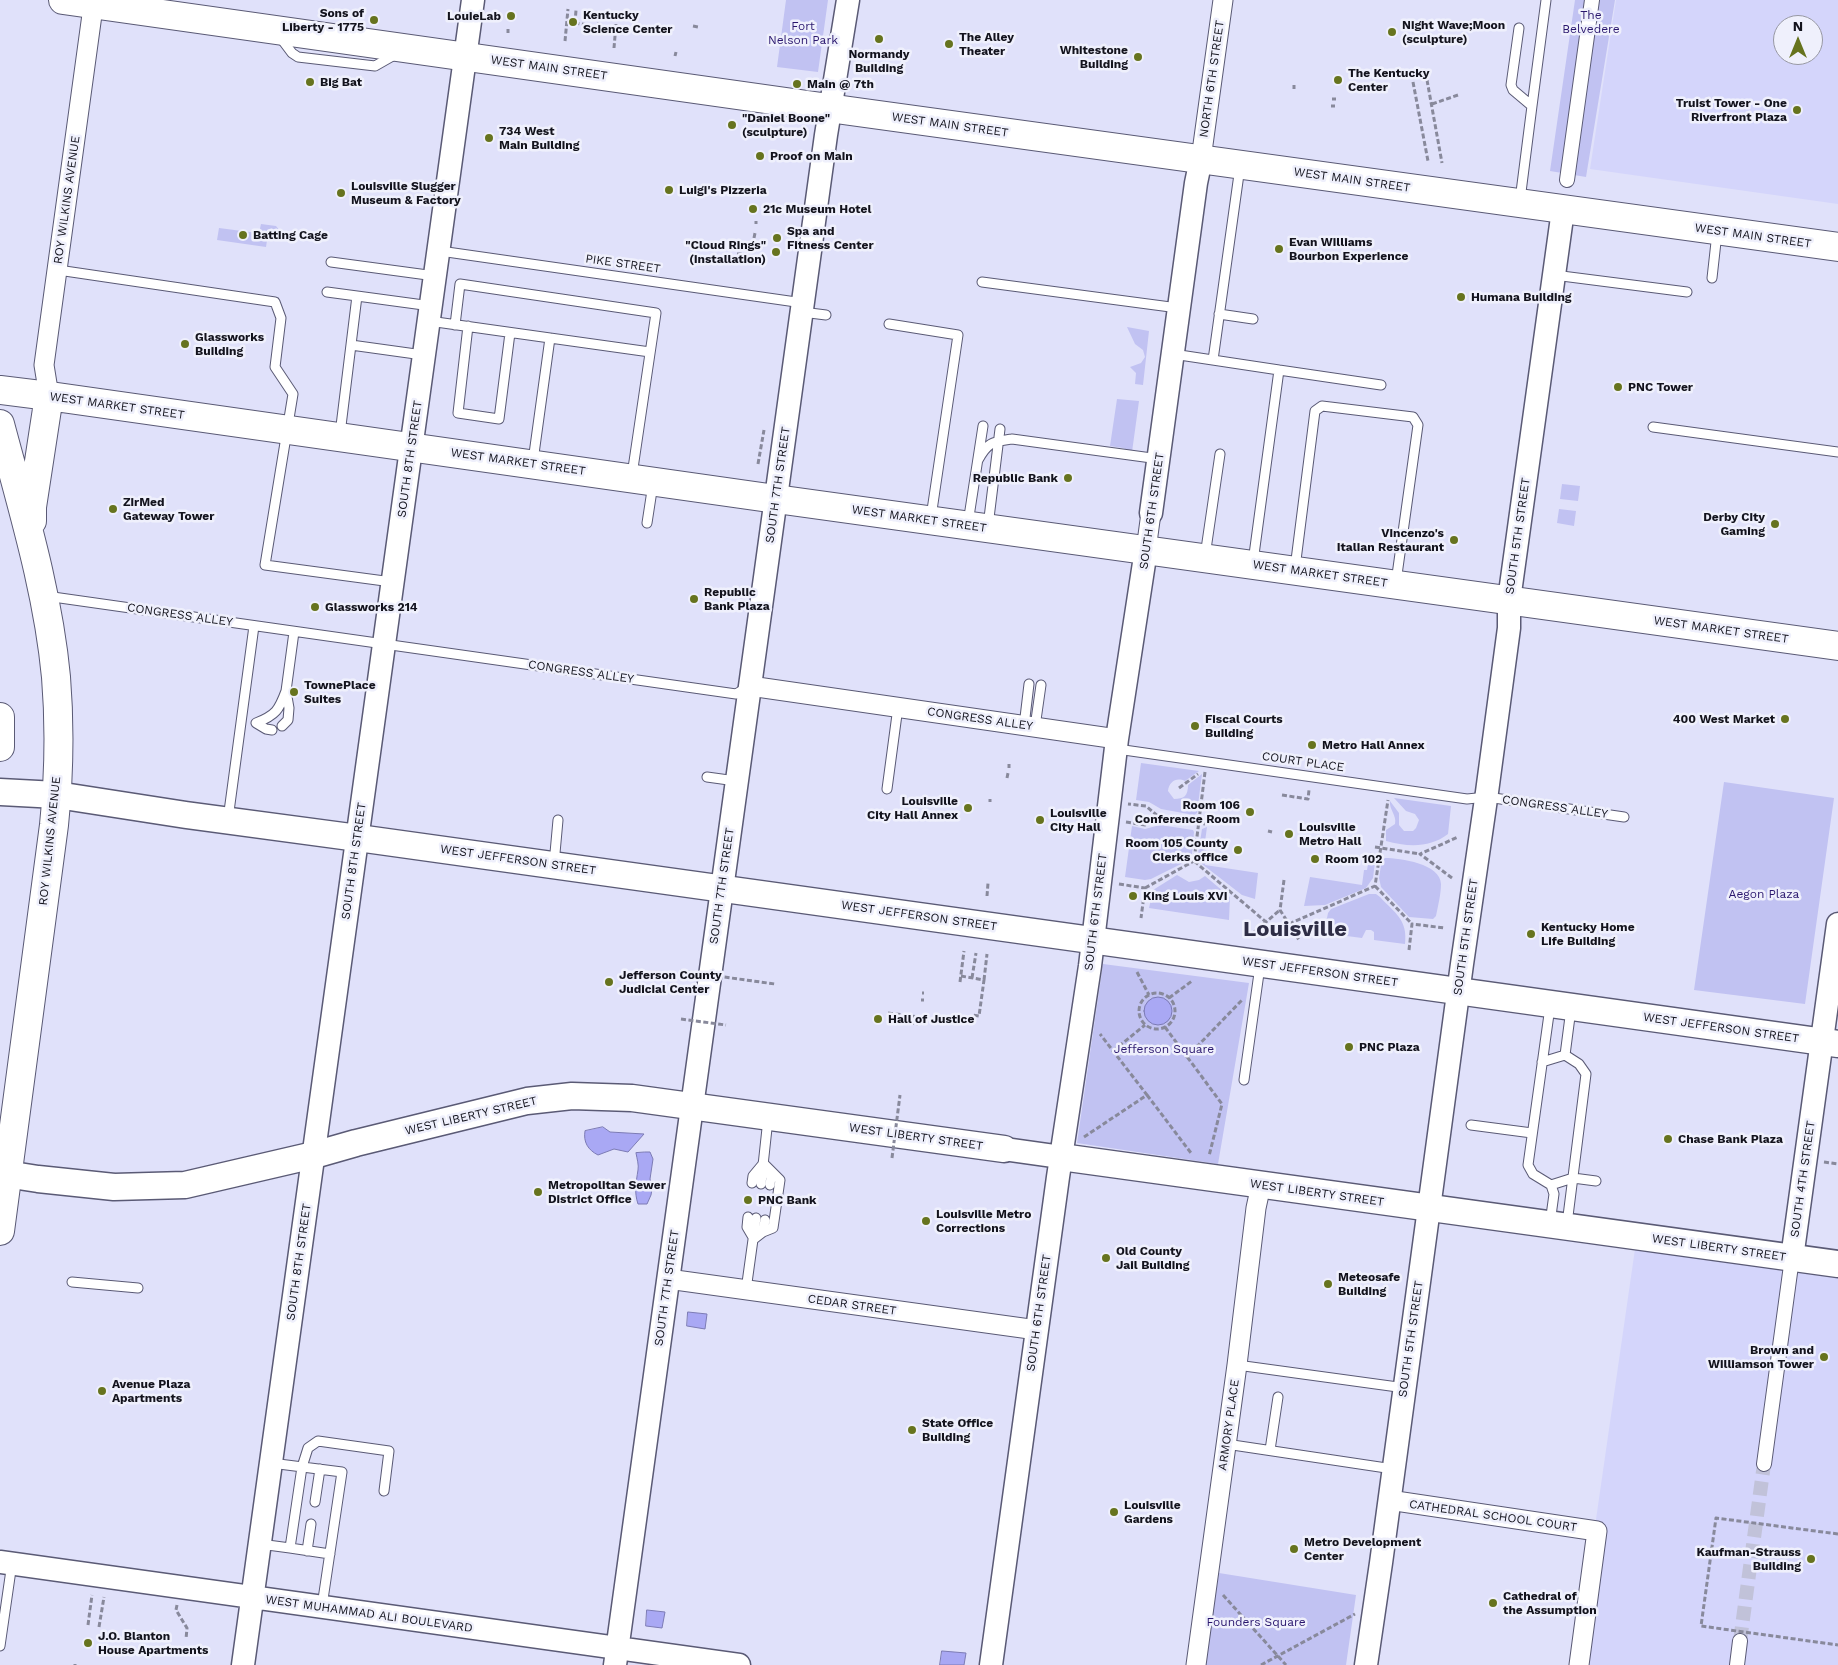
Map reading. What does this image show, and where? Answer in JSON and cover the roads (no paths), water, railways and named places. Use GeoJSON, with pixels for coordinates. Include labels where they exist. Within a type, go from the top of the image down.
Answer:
{"type":"FeatureCollection","features":[{"type":"Feature","properties":{"kind":"main road","name":"WEST MAIN STREET"},"geometry":{"type":"LineString","coordinates":[[63,0],[94,2],[275,30],[830,108],[1838,247]]}},
{"type":"Feature","properties":{"kind":"main road","name":"WEST MARKET STREET"},"geometry":{"type":"LineString","coordinates":[[0,390],[1838,646]]}},
{"type":"Feature","properties":{"kind":"main road"},"geometry":{"type":"LineString","coordinates":[[32,544],[32,507],[49,396]]}},
{"type":"Feature","properties":{"kind":"main road","name":"ROY WILKINS AVENUE"},"geometry":{"type":"LineString","coordinates":[[0,424],[32,544],[43,596],[56,676],[58,742],[57,795],[4,1174],[0,1231]]}},
{"type":"Feature","properties":{"kind":"main road"},"geometry":{"type":"LineString","coordinates":[[0,717],[0,747]]}},
{"type":"Feature","properties":{"kind":"main road","name":"WEST JEFFERSON STREET"},"geometry":{"type":"LineString","coordinates":[[0,792],[57,795],[228,821],[1830,1043]]}},
{"type":"Feature","properties":{"kind":"main road","name":"WEST LIBERTY STREET"},"geometry":{"type":"LineString","coordinates":[[4,1174],[114,1187],[178,1186],[314,1155],[527,1101],[572,1096],[632,1098],[1004,1149]]}},
{"type":"Feature","properties":{"kind":"main road","name":"WEST LIBERTY STREET"},"geometry":{"type":"LineString","coordinates":[[1061,1157],[1838,1264]]}},
{"type":"Feature","properties":{"kind":"street","name":"SOUTH 8TH STREET"},"geometry":{"type":"LineString","coordinates":[[243,1665],[473,0]]}},
{"type":"Feature","properties":{"kind":"street","name":"SOUTH 7TH STREET"},"geometry":{"type":"LineString","coordinates":[[616,1657],[802,307],[830,108],[848,0]]}},
{"type":"Feature","properties":{"kind":"street","name":"NORTH 6TH STREET"},"geometry":{"type":"LineString","coordinates":[[1201,159],[1223,0]]}},
{"type":"Feature","properties":{"kind":"street"},"geometry":{"type":"LineString","coordinates":[[1567,180],[1592,0]]}},
{"type":"Feature","properties":{"kind":"street","name":"ROY WILKINS AVENUE"},"geometry":{"type":"LineString","coordinates":[[49,396],[44,365],[94,2]]}},
{"type":"Feature","properties":{"kind":"street","name":"SOUTH 6TH STREET"},"geometry":{"type":"LineString","coordinates":[[991,1665],[1093,940],[1117,744],[1159,459],[1196,183],[1201,159]]}},
{"type":"Feature","properties":{"kind":"street","name":"SOUTH 5TH STREET"},"geometry":{"type":"LineString","coordinates":[[1366,1665],[1458,992],[1487,797],[1509,628],[1509,600],[1563,210]]}},
{"type":"Feature","properties":{"kind":"street","name":"CONGRESS ALLEY"},"geometry":{"type":"LineString","coordinates":[[750,686],[1029,727],[1117,744]]}},
{"type":"Feature","properties":{"kind":"street","name":"SOUTH 4TH STREET"},"geometry":{"type":"LineString","coordinates":[[1764,1464],[1792,1258],[1830,1043],[1838,924]]}},
{"type":"Feature","properties":{"kind":"street","name":"WEST LIBERTY STREET"},"geometry":{"type":"LineString","coordinates":[[1004,1149],[1061,1157]]}},
{"type":"Feature","properties":{"kind":"street","name":"ARMORY PLACE"},"geometry":{"type":"LineString","coordinates":[[1196,1665],[1237,1365],[1256,1208],[1261,1185]]}},
{"type":"Feature","properties":{"kind":"street","name":"CEDAR STREET"},"geometry":{"type":"LineString","coordinates":[[668,1279],[1037,1330]]}},
{"type":"Feature","properties":{"kind":"street","name":"CATHEDRAL SCHOOL COURT"},"geometry":{"type":"LineString","coordinates":[[1389,1500],[1597,1531],[1579,1665]]}},
{"type":"Feature","properties":{"kind":"street","name":"WEST MUHAMMAD ALI BOULEVARD"},"geometry":{"type":"LineString","coordinates":[[6,1562],[322,1607],[616,1657],[738,1665]]}},
{"type":"Feature","properties":{"kind":"street"},"geometry":{"type":"LineString","coordinates":[[1737,1665],[1740,1641]]}},
{"type":"Feature","properties":{"kind":"lane"},"geometry":{"type":"LineString","coordinates":[[1519,204],[1546,0]]}},
{"type":"Feature","properties":{"kind":"lane"},"geometry":{"type":"LineString","coordinates":[[1519,28],[1511,85],[1513,90],[1532,106]]}},
{"type":"Feature","properties":{"kind":"lane"},"geometry":{"type":"LineString","coordinates":[[1213,360],[1240,164]]}},
{"type":"Feature","properties":{"kind":"lane"},"geometry":{"type":"LineString","coordinates":[[1712,278],[1718,231]]}},
{"type":"Feature","properties":{"kind":"lane","name":"PIKE STREET"},"geometry":{"type":"LineString","coordinates":[[439,251],[802,307],[826,315]]}},
{"type":"Feature","properties":{"kind":"lane"},"geometry":{"type":"LineString","coordinates":[[332,262],[435,276]]}},
{"type":"Feature","properties":{"kind":"lane"},"geometry":{"type":"LineString","coordinates":[[58,270],[275,302],[281,318],[275,367],[293,394],[265,565],[393,582]]}},
{"type":"Feature","properties":{"kind":"lane"},"geometry":{"type":"LineString","coordinates":[[1554,274],[1687,292]]}},
{"type":"Feature","properties":{"kind":"lane"},"geometry":{"type":"LineString","coordinates":[[982,282],[1180,308]]}},
{"type":"Feature","properties":{"kind":"lane"},"geometry":{"type":"LineString","coordinates":[[455,324],[460,284],[656,313],[650,352],[643,479],[647,523]]}},
{"type":"Feature","properties":{"kind":"lane"},"geometry":{"type":"LineString","coordinates":[[327,292],[357,296],[430,313],[455,324],[650,352]]}},
{"type":"Feature","properties":{"kind":"lane"},"geometry":{"type":"LineString","coordinates":[[339,437],[357,296]]}},
{"type":"Feature","properties":{"kind":"lane"},"geometry":{"type":"LineString","coordinates":[[1219,314],[1253,319]]}},
{"type":"Feature","properties":{"kind":"lane"},"geometry":{"type":"LineString","coordinates":[[888,324],[958,335],[931,520]]}},
{"type":"Feature","properties":{"kind":"lane"},"geometry":{"type":"LineString","coordinates":[[468,326],[458,413],[500,419],[510,333]]}},
{"type":"Feature","properties":{"kind":"lane"},"geometry":{"type":"LineString","coordinates":[[532,464],[550,338]]}},
{"type":"Feature","properties":{"kind":"lane"},"geometry":{"type":"LineString","coordinates":[[351,345],[424,355]]}},
{"type":"Feature","properties":{"kind":"lane"},"geometry":{"type":"LineString","coordinates":[[1173,354],[1381,385]]}},
{"type":"Feature","properties":{"kind":"lane"},"geometry":{"type":"LineString","coordinates":[[1252,565],[1279,370]]}},
{"type":"Feature","properties":{"kind":"lane"},"geometry":{"type":"LineString","coordinates":[[1295,571],[1297,541],[1315,411],[1322,406],[1413,417],[1418,425],[1396,585]]}},
{"type":"Feature","properties":{"kind":"lane"},"geometry":{"type":"LineString","coordinates":[[977,527],[978,460],[983,426]]}},
{"type":"Feature","properties":{"kind":"lane"},"geometry":{"type":"LineString","coordinates":[[1653,427],[1838,452]]}},
{"type":"Feature","properties":{"kind":"lane"},"geometry":{"type":"LineString","coordinates":[[977,527],[999,441],[1000,429]]}},
{"type":"Feature","properties":{"kind":"lane"},"geometry":{"type":"LineString","coordinates":[[978,460],[985,447],[990,443],[1012,439],[1159,459]]}},
{"type":"Feature","properties":{"kind":"lane"},"geometry":{"type":"LineString","coordinates":[[1205,558],[1220,454]]}},
{"type":"Feature","properties":{"kind":"lane","name":"CONGRESS ALLEY"},"geometry":{"type":"LineString","coordinates":[[43,596],[736,694],[750,686]]}},
{"type":"Feature","properties":{"kind":"lane"},"geometry":{"type":"LineString","coordinates":[[228,821],[254,626]]}},
{"type":"Feature","properties":{"kind":"lane"},"geometry":{"type":"LineString","coordinates":[[256,724],[273,715],[279,708],[286,690],[294,632]]}},
{"type":"Feature","properties":{"kind":"lane"},"geometry":{"type":"LineString","coordinates":[[1029,684],[1029,727]]}},
{"type":"Feature","properties":{"kind":"lane"},"geometry":{"type":"LineString","coordinates":[[1029,727],[1041,685]]}},
{"type":"Feature","properties":{"kind":"lane"},"geometry":{"type":"LineString","coordinates":[[282,726],[288,720],[289,708],[286,690]]}},
{"type":"Feature","properties":{"kind":"lane"},"geometry":{"type":"LineString","coordinates":[[887,789],[898,707]]}},
{"type":"Feature","properties":{"kind":"lane"},"geometry":{"type":"LineString","coordinates":[[241,721],[272,730]]}},
{"type":"Feature","properties":{"kind":"lane","name":"COURT PLACE"},"geometry":{"type":"LineString","coordinates":[[1117,744],[1390,787],[1467,798],[1487,797]]}},
{"type":"Feature","properties":{"kind":"lane"},"geometry":{"type":"LineString","coordinates":[[707,777],[737,781]]}},
{"type":"Feature","properties":{"kind":"lane","name":"CONGRESS ALLEY"},"geometry":{"type":"LineString","coordinates":[[1487,797],[1624,817]]}},
{"type":"Feature","properties":{"kind":"lane"},"geometry":{"type":"LineString","coordinates":[[554,865],[558,820]]}},
{"type":"Feature","properties":{"kind":"lane"},"geometry":{"type":"LineString","coordinates":[[1244,1080],[1260,964]]}},
{"type":"Feature","properties":{"kind":"lane"},"geometry":{"type":"LineString","coordinates":[[1560,1006],[1565,1055]]}},
{"type":"Feature","properties":{"kind":"lane"},"geometry":{"type":"LineString","coordinates":[[1558,1226],[1551,1185],[1533,1174],[1528,1165],[1542,1062],[1560,1006]]}},
{"type":"Feature","properties":{"kind":"lane"},"geometry":{"type":"LineString","coordinates":[[1542,1062],[1565,1055],[1580,1064],[1586,1074],[1573,1178],[1558,1226]]}},
{"type":"Feature","properties":{"kind":"lane"},"geometry":{"type":"LineString","coordinates":[[756,1183],[763,1163],[768,1117]]}},
{"type":"Feature","properties":{"kind":"lane"},"geometry":{"type":"LineString","coordinates":[[1471,1125],[1532,1133]]}},
{"type":"Feature","properties":{"kind":"lane"},"geometry":{"type":"LineString","coordinates":[[763,1163],[771,1177],[770,1185]]}},
{"type":"Feature","properties":{"kind":"lane"},"geometry":{"type":"LineString","coordinates":[[754,1239],[763,1232],[774,1228],[780,1180],[763,1163]]}},
{"type":"Feature","properties":{"kind":"lane"},"geometry":{"type":"LineString","coordinates":[[1551,1185],[1573,1178],[1596,1181]]}},
{"type":"Feature","properties":{"kind":"lane"},"geometry":{"type":"LineString","coordinates":[[746,1290],[754,1239],[747,1227],[756,1218],[763,1232]]}},
{"type":"Feature","properties":{"kind":"lane"},"geometry":{"type":"LineString","coordinates":[[72,1282],[138,1288]]}},
{"type":"Feature","properties":{"kind":"lane"},"geometry":{"type":"LineString","coordinates":[[1237,1365],[1404,1388]]}},
{"type":"Feature","properties":{"kind":"lane"},"geometry":{"type":"LineString","coordinates":[[1270,1450],[1278,1397]]}},
{"type":"Feature","properties":{"kind":"lane"},"geometry":{"type":"LineString","coordinates":[[290,1548],[302,1467],[308,1448],[318,1441],[389,1451],[384,1491]]}},
{"type":"Feature","properties":{"kind":"lane"},"geometry":{"type":"LineString","coordinates":[[1226,1444],[1394,1469]]}},
{"type":"Feature","properties":{"kind":"lane"},"geometry":{"type":"LineString","coordinates":[[271,1463],[342,1472],[322,1607]]}},
{"type":"Feature","properties":{"kind":"lane"},"geometry":{"type":"LineString","coordinates":[[315,1502],[320,1469]]}},
{"type":"Feature","properties":{"kind":"lane"},"geometry":{"type":"LineString","coordinates":[[307,1551],[312,1524]]}},
{"type":"Feature","properties":{"kind":"lane"},"geometry":{"type":"LineString","coordinates":[[260,1544],[330,1554]]}},
{"type":"Feature","properties":{"kind":"lane"},"geometry":{"type":"LineString","coordinates":[[0,1646],[6,1562]]}},
{"type":"Feature","properties":{"kind":"tunnel"},"geometry":{"type":"LineString","coordinates":[[1740,1641],[1764,1464]]}},
{"type":"Feature","properties":{"kind":"place","name":"LouieLab"},"geometry":{"type":"Point","coordinates":[511,16]}},
{"type":"Feature","properties":{"kind":"place","name":"Sons of Liberty - 1775"},"geometry":{"type":"Point","coordinates":[374,20]}},
{"type":"Feature","properties":{"kind":"place","name":"Kentucky Science Center"},"geometry":{"type":"Point","coordinates":[573,22]}},
{"type":"Feature","properties":{"kind":"place","name":"Night Wave;Moon (sculpture)"},"geometry":{"type":"Point","coordinates":[1392,32]}},
{"type":"Feature","properties":{"kind":"place","name":"Normandy Building"},"geometry":{"type":"Point","coordinates":[879,39]}},
{"type":"Feature","properties":{"kind":"place","name":"The Alley Theater"},"geometry":{"type":"Point","coordinates":[949,44]}},
{"type":"Feature","properties":{"kind":"place","name":"Whitestone Building"},"geometry":{"type":"Point","coordinates":[1138,57]}},
{"type":"Feature","properties":{"kind":"place","name":"The Kentucky Center"},"geometry":{"type":"Point","coordinates":[1338,80]}},
{"type":"Feature","properties":{"kind":"place","name":"Big Bat"},"geometry":{"type":"Point","coordinates":[310,82]}},
{"type":"Feature","properties":{"kind":"place","name":"Main @ 7th"},"geometry":{"type":"Point","coordinates":[797,84]}},
{"type":"Feature","properties":{"kind":"place","name":"Truist Tower - One Riverfront Plaza"},"geometry":{"type":"Point","coordinates":[1797,110]}},
{"type":"Feature","properties":{"kind":"place","name":"\"Daniel Boone\" (sculpture)"},"geometry":{"type":"Point","coordinates":[732,125]}},
{"type":"Feature","properties":{"kind":"place","name":"734 West Main Building"},"geometry":{"type":"Point","coordinates":[489,138]}},
{"type":"Feature","properties":{"kind":"place","name":"Proof on Main"},"geometry":{"type":"Point","coordinates":[760,156]}},
{"type":"Feature","properties":{"kind":"place","name":"Luigi's Pizzeria"},"geometry":{"type":"Point","coordinates":[669,190]}},
{"type":"Feature","properties":{"kind":"place","name":"Louisville Slugger Museum & Factory"},"geometry":{"type":"Point","coordinates":[341,193]}},
{"type":"Feature","properties":{"kind":"place","name":"21c Museum Hotel"},"geometry":{"type":"Point","coordinates":[753,209]}},
{"type":"Feature","properties":{"kind":"place","name":"Batting Cage"},"geometry":{"type":"Point","coordinates":[243,235]}},
{"type":"Feature","properties":{"kind":"place","name":"Spa and Fitness Center"},"geometry":{"type":"Point","coordinates":[777,238]}},
{"type":"Feature","properties":{"kind":"place","name":"Evan Williams Bourbon Experience"},"geometry":{"type":"Point","coordinates":[1279,249]}},
{"type":"Feature","properties":{"kind":"place","name":"\"Cloud Rings\" (installation)"},"geometry":{"type":"Point","coordinates":[776,252]}},
{"type":"Feature","properties":{"kind":"place","name":"Humana Building"},"geometry":{"type":"Point","coordinates":[1461,297]}},
{"type":"Feature","properties":{"kind":"place","name":"Glassworks Building"},"geometry":{"type":"Point","coordinates":[185,344]}},
{"type":"Feature","properties":{"kind":"place","name":"PNC Tower"},"geometry":{"type":"Point","coordinates":[1618,387]}},
{"type":"Feature","properties":{"kind":"place","name":"Republic Bank"},"geometry":{"type":"Point","coordinates":[1068,478]}},
{"type":"Feature","properties":{"kind":"place","name":"ZirMed Gateway Tower"},"geometry":{"type":"Point","coordinates":[113,509]}},
{"type":"Feature","properties":{"kind":"place","name":"Derby City Gaming"},"geometry":{"type":"Point","coordinates":[1775,524]}},
{"type":"Feature","properties":{"kind":"place","name":"Vincenzo's Italian Restaurant"},"geometry":{"type":"Point","coordinates":[1454,540]}},
{"type":"Feature","properties":{"kind":"place","name":"Republic Bank Plaza"},"geometry":{"type":"Point","coordinates":[694,599]}},
{"type":"Feature","properties":{"kind":"place","name":"Glassworks 214"},"geometry":{"type":"Point","coordinates":[315,607]}},
{"type":"Feature","properties":{"kind":"place","name":"TownePlace Suites"},"geometry":{"type":"Point","coordinates":[294,692]}},
{"type":"Feature","properties":{"kind":"place","name":"400 West Market"},"geometry":{"type":"Point","coordinates":[1785,719]}},
{"type":"Feature","properties":{"kind":"place","name":"Fiscal Courts Building"},"geometry":{"type":"Point","coordinates":[1195,726]}},
{"type":"Feature","properties":{"kind":"place","name":"Metro Hall Annex"},"geometry":{"type":"Point","coordinates":[1312,745]}},
{"type":"Feature","properties":{"kind":"place","name":"Louisville City Hall Annex"},"geometry":{"type":"Point","coordinates":[968,808]}},
{"type":"Feature","properties":{"kind":"place","name":"Room 106 Conference Room"},"geometry":{"type":"Point","coordinates":[1250,812]}},
{"type":"Feature","properties":{"kind":"place","name":"Louisville City Hall"},"geometry":{"type":"Point","coordinates":[1040,820]}},
{"type":"Feature","properties":{"kind":"place","name":"Louisville Metro Hall"},"geometry":{"type":"Point","coordinates":[1289,834]}},
{"type":"Feature","properties":{"kind":"place","name":"Room 105 County Clerks office"},"geometry":{"type":"Point","coordinates":[1238,850]}},
{"type":"Feature","properties":{"kind":"place","name":"Room 102"},"geometry":{"type":"Point","coordinates":[1315,859]}},
{"type":"Feature","properties":{"kind":"place","name":"King Louis XVI"},"geometry":{"type":"Point","coordinates":[1133,896]}},
{"type":"Feature","properties":{"kind":"place","name":"Kentucky Home Life Building"},"geometry":{"type":"Point","coordinates":[1531,934]}},
{"type":"Feature","properties":{"kind":"place","name":"Jefferson County Judicial Center"},"geometry":{"type":"Point","coordinates":[609,982]}},
{"type":"Feature","properties":{"kind":"place","name":"Hall of Justice"},"geometry":{"type":"Point","coordinates":[878,1019]}},
{"type":"Feature","properties":{"kind":"place","name":"PNC Plaza"},"geometry":{"type":"Point","coordinates":[1349,1047]}},
{"type":"Feature","properties":{"kind":"place","name":"Chase Bank Plaza"},"geometry":{"type":"Point","coordinates":[1668,1139]}},
{"type":"Feature","properties":{"kind":"place","name":"Metropolitan Sewer District Office"},"geometry":{"type":"Point","coordinates":[538,1192]}},
{"type":"Feature","properties":{"kind":"place","name":"PNC Bank"},"geometry":{"type":"Point","coordinates":[748,1200]}},
{"type":"Feature","properties":{"kind":"place","name":"Louisville Metro Corrections"},"geometry":{"type":"Point","coordinates":[926,1221]}},
{"type":"Feature","properties":{"kind":"place","name":"Old County Jail Building"},"geometry":{"type":"Point","coordinates":[1106,1258]}},
{"type":"Feature","properties":{"kind":"place","name":"Meteosafe Building"},"geometry":{"type":"Point","coordinates":[1328,1284]}},
{"type":"Feature","properties":{"kind":"place","name":"Brown and Williamson Tower"},"geometry":{"type":"Point","coordinates":[1824,1357]}},
{"type":"Feature","properties":{"kind":"place","name":"Avenue Plaza Apartments"},"geometry":{"type":"Point","coordinates":[102,1391]}},
{"type":"Feature","properties":{"kind":"place","name":"State Office Building"},"geometry":{"type":"Point","coordinates":[912,1430]}},
{"type":"Feature","properties":{"kind":"place","name":"Louisville Gardens"},"geometry":{"type":"Point","coordinates":[1114,1512]}},
{"type":"Feature","properties":{"kind":"place","name":"Metro Development Center"},"geometry":{"type":"Point","coordinates":[1294,1549]}},
{"type":"Feature","properties":{"kind":"place","name":"Kaufman-Strauss Building"},"geometry":{"type":"Point","coordinates":[1811,1559]}},
{"type":"Feature","properties":{"kind":"place","name":"Cathedral of the Assumption"},"geometry":{"type":"Point","coordinates":[1493,1603]}},
{"type":"Feature","properties":{"kind":"place","name":"J.O. Blanton House Apartments"},"geometry":{"type":"Point","coordinates":[88,1643]}},
{"type":"Feature","properties":{"kind":"district","name":"Louisville"},"geometry":{"type":"Point","coordinates":[1295,930]}},
{"type":"Feature","properties":{"kind":"park label","name":"The Belvedere"},"geometry":{"type":"Point","coordinates":[1591,22]}},
{"type":"Feature","properties":{"kind":"park label","name":"Fort Nelson Park"},"geometry":{"type":"Point","coordinates":[803,33]}},
{"type":"Feature","properties":{"kind":"park label","name":"Aegon Plaza"},"geometry":{"type":"Point","coordinates":[1764,894]}},
{"type":"Feature","properties":{"kind":"park label","name":"Jefferson Square"},"geometry":{"type":"Point","coordinates":[1164,1049]}},
{"type":"Feature","properties":{"kind":"park label","name":"Founders Square"},"geometry":{"type":"Point","coordinates":[1256,1622]}}]}
